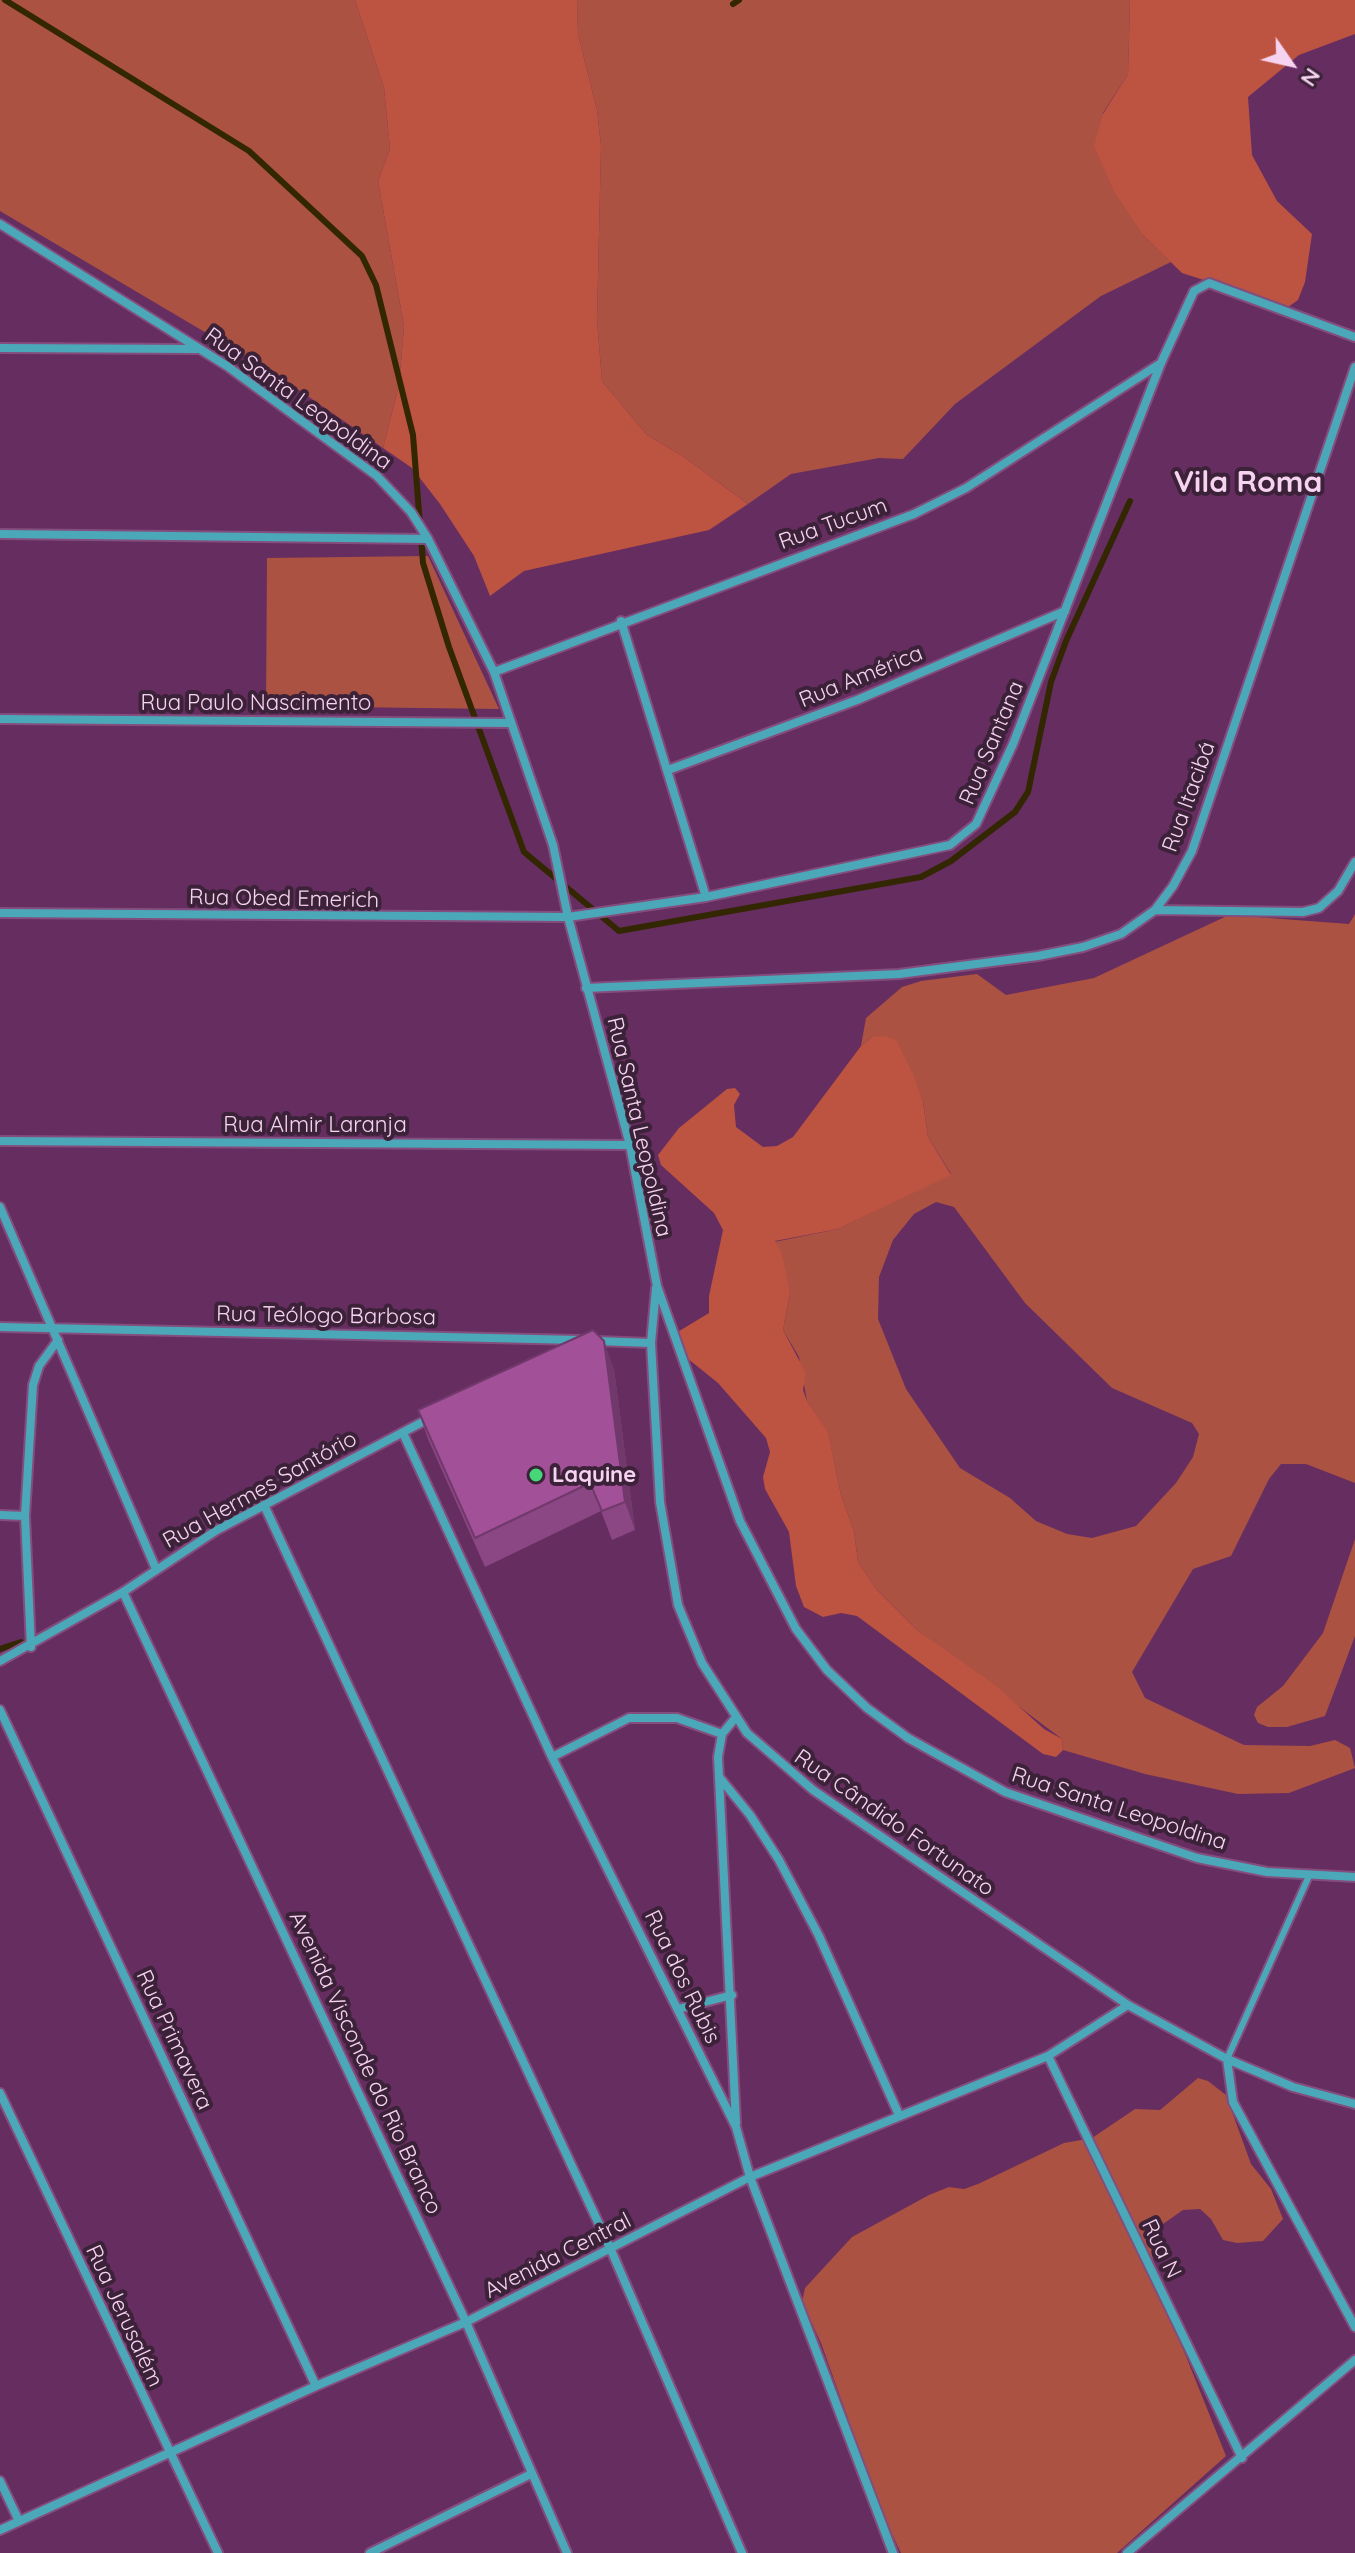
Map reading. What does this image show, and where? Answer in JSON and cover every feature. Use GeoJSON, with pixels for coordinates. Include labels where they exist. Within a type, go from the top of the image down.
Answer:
{"type":"FeatureCollection","features":[{"type":"Feature","properties":{"kind":"street","name":"Rua Santa Leopoldina"},"geometry":{"type":"LineString","coordinates":[[0,224],[199,349],[377,476],[411,512],[428,539],[494,672],[553,845],[586,988],[630,1145],[657,1286],[740,1521],[796,1629],[827,1670],[867,1708],[908,1738],[1005,1792],[1197,1858],[1267,1872],[1355,1877]]}},
{"type":"Feature","properties":{"kind":"street","name":"Rua Santana"},"geometry":{"type":"LineString","coordinates":[[568,917],[706,897],[936,851],[964,837],[985,809],[1189,297],[1199,285],[1209,283],[1355,337]]}},
{"type":"Feature","properties":{"kind":"street"},"geometry":{"type":"LineString","coordinates":[[0,348],[199,349]]}},
{"type":"Feature","properties":{"kind":"street","name":"Rua Tucum"},"geometry":{"type":"LineString","coordinates":[[494,672],[621,621],[914,514],[966,488],[1161,363]]}},
{"type":"Feature","properties":{"kind":"street","name":"Rua Itacibá"},"geometry":{"type":"LineString","coordinates":[[586,988],[899,974],[1038,956],[1083,947],[1121,934],[1155,910],[1192,851],[1355,367]]}},
{"type":"Feature","properties":{"kind":"street"},"geometry":{"type":"LineString","coordinates":[[0,534],[428,539]]}},
{"type":"Feature","properties":{"kind":"street","name":"Rua América"},"geometry":{"type":"LineString","coordinates":[[668,770],[857,700],[1065,611]]}},
{"type":"Feature","properties":{"kind":"street"},"geometry":{"type":"LineString","coordinates":[[621,621],[706,897]]}},
{"type":"Feature","properties":{"kind":"street","name":"Rua Paulo Nascimento"},"geometry":{"type":"LineString","coordinates":[[0,719],[511,723]]}},
{"type":"Feature","properties":{"kind":"street"},"geometry":{"type":"LineString","coordinates":[[1155,910],[1303,912],[1319,908],[1338,891],[1355,862]]}},
{"type":"Feature","properties":{"kind":"street","name":"Rua Obed Emerich"},"geometry":{"type":"LineString","coordinates":[[0,913],[568,917]]}},
{"type":"Feature","properties":{"kind":"street","name":"Rua Almir Laranja"},"geometry":{"type":"LineString","coordinates":[[0,1141],[630,1145]]}},
{"type":"Feature","properties":{"kind":"street"},"geometry":{"type":"LineString","coordinates":[[0,1207],[156,1569]]}},
{"type":"Feature","properties":{"kind":"street","name":"Rua Cândido Fortunato"},"geometry":{"type":"LineString","coordinates":[[657,1286],[651,1343],[660,1502],[678,1605],[702,1663],[736,1717],[775,1761],[813,1790],[1128,2005],[1227,2059],[1293,2087],[1355,2104]]}},
{"type":"Feature","properties":{"kind":"street","name":"Rua Teólogo Barbosa"},"geometry":{"type":"LineString","coordinates":[[0,1327],[651,1343]]}},
{"type":"Feature","properties":{"kind":"street"},"geometry":{"type":"LineString","coordinates":[[31,1647],[25,1516],[33,1385],[39,1366],[58,1340]]}},
{"type":"Feature","properties":{"kind":"street","name":"Rua Hermes Santório"},"geometry":{"type":"LineString","coordinates":[[0,1661],[31,1647],[264,1505],[440,1412]]}},
{"type":"Feature","properties":{"kind":"street","name":"Rua dos Rubis"},"geometry":{"type":"LineString","coordinates":[[403,1433],[552,1757],[736,2127],[750,2177],[893,2553]]}},
{"type":"Feature","properties":{"kind":"street"},"geometry":{"type":"LineString","coordinates":[[264,1505],[611,2250],[742,2553]]}},
{"type":"Feature","properties":{"kind":"street"},"geometry":{"type":"LineString","coordinates":[[0,1515],[25,1516]]}},
{"type":"Feature","properties":{"kind":"street","name":"Avenida Visconde do Rio Branco"},"geometry":{"type":"LineString","coordinates":[[123,1592],[466,2322],[567,2553]]}},
{"type":"Feature","properties":{"kind":"street","name":"Rua Primavera"},"geometry":{"type":"LineString","coordinates":[[0,1710],[316,2386]]}},
{"type":"Feature","properties":{"kind":"street"},"geometry":{"type":"LineString","coordinates":[[736,1717],[722,1734],[720,1777],[736,2127]]}},
{"type":"Feature","properties":{"kind":"street"},"geometry":{"type":"LineString","coordinates":[[552,1757],[629,1718],[677,1718],[722,1734]]}},
{"type":"Feature","properties":{"kind":"street"},"geometry":{"type":"LineString","coordinates":[[720,1777],[750,1815],[779,1860],[819,1936],[899,2115]]}},
{"type":"Feature","properties":{"kind":"street"},"geometry":{"type":"LineString","coordinates":[[678,2009],[732,1995]]}},
{"type":"Feature","properties":{"kind":"street","name":"Avenida Central"},"geometry":{"type":"LineString","coordinates":[[0,2530],[316,2386],[466,2322],[750,2177],[1048,2056],[1128,2005]]}},
{"type":"Feature","properties":{"kind":"street","name":"Rua N"},"geometry":{"type":"LineString","coordinates":[[1048,2056],[1242,2458]]}},
{"type":"Feature","properties":{"kind":"street"},"geometry":{"type":"LineString","coordinates":[[1227,2059],[1233,2102],[1355,2327]]}},
{"type":"Feature","properties":{"kind":"street","name":"Rua Jerusalém"},"geometry":{"type":"LineString","coordinates":[[0,2093],[218,2553]]}},
{"type":"Feature","properties":{"kind":"street"},"geometry":{"type":"LineString","coordinates":[[1127,2553],[1355,2360]]}},
{"type":"Feature","properties":{"kind":"street"},"geometry":{"type":"LineString","coordinates":[[370,2553],[531,2474]]}},
{"type":"Feature","properties":{"kind":"street"},"geometry":{"type":"LineString","coordinates":[[0,2481],[19,2521]]}},
{"type":"Feature","properties":{"kind":"lane"},"geometry":{"type":"LineString","coordinates":[[1227,2059],[1309,1876]]}},
{"type":"Feature","properties":{"kind":"shaded area"},"geometry":{"type":"Polygon","coordinates":[[[0,0],[355,0],[384,88],[390,149],[378,181],[404,326],[399,385],[383,448],[274,373],[0,211],[0,0]]]}},
{"type":"Feature","properties":{"kind":"shaded area"},"geometry":{"type":"Polygon","coordinates":[[[355,0],[577,0],[578,34],[597,110],[601,146],[597,320],[602,381],[647,435],[684,457],[748,504],[709,530],[524,571],[490,596],[474,556],[440,504],[412,468],[383,448],[399,385],[404,326],[378,181],[390,149],[384,88],[355,0]]]}},
{"type":"Feature","properties":{"kind":"shaded area"},"geometry":{"type":"Polygon","coordinates":[[[577,0],[1130,0],[1128,74],[1103,113],[1143,235],[1171,262],[1101,296],[955,404],[903,459],[879,458],[791,474],[748,504],[684,457],[647,435],[602,381],[597,320],[601,146],[597,110],[578,34],[577,0]]]}},
{"type":"Feature","properties":{"kind":"shaded area"},"geometry":{"type":"Polygon","coordinates":[[[1130,0],[1355,0],[1355,34],[1299,55],[1248,97],[1252,155],[1277,201],[1312,234],[1305,282],[1298,300],[1288,307],[1182,273],[1143,235],[1115,193],[1094,146],[1103,114],[1128,74],[1130,0]]]}},
{"type":"Feature","properties":{"kind":"shaded area"},"geometry":{"type":"Polygon","coordinates":[[[428,556],[499,709],[266,706],[267,558],[428,556]]]}},
{"type":"Feature","properties":{"kind":"shaded area"},"geometry":{"type":"Polygon","coordinates":[[[1355,914],[1355,1483],[1306,1464],[1281,1464],[1269,1479],[1231,1556],[1193,1569],[1132,1672],[1145,1698],[1244,1745],[1310,1746],[1335,1740],[1350,1748],[1355,1768],[1289,1793],[1238,1794],[1145,1774],[1063,1750],[1062,1739],[917,1630],[876,1589],[858,1562],[854,1531],[841,1495],[828,1433],[807,1401],[799,1357],[783,1330],[790,1293],[774,1242],[838,1229],[951,1174],[928,1137],[923,1102],[904,1058],[872,1037],[861,1046],[866,1018],[902,987],[921,981],[977,974],[1006,995],[1094,978],[1229,915],[1349,924],[1355,914]],[[936,1202],[914,1214],[893,1240],[879,1277],[878,1319],[906,1389],[960,1468],[1010,1498],[1036,1521],[1067,1534],[1092,1538],[1136,1526],[1176,1483],[1193,1457],[1199,1434],[1192,1423],[1112,1388],[1025,1303],[954,1207],[936,1202]]]}},
{"type":"Feature","properties":{"kind":"shaded area"},"geometry":{"type":"Polygon","coordinates":[[[886,1036],[896,1040],[913,1074],[923,1102],[928,1137],[951,1175],[838,1229],[775,1241],[782,1254],[790,1293],[783,1330],[806,1373],[803,1390],[807,1401],[828,1432],[841,1495],[854,1531],[858,1562],[876,1589],[917,1630],[995,1685],[1044,1729],[1062,1739],[1063,1750],[1056,1757],[1043,1754],[857,1616],[841,1613],[823,1617],[804,1607],[796,1586],[789,1532],[765,1489],[763,1477],[770,1452],[766,1438],[718,1383],[682,1354],[671,1336],[709,1313],[709,1296],[723,1230],[714,1213],[661,1165],[658,1155],[679,1128],[727,1089],[735,1088],[740,1094],[734,1105],[736,1127],[763,1147],[777,1146],[793,1137],[861,1046],[872,1037],[886,1036]]]}},
{"type":"Feature","properties":{"kind":"shaded area"},"geometry":{"type":"Polygon","coordinates":[[[1355,1539],[1355,1636],[1325,1716],[1287,1727],[1268,1727],[1258,1723],[1254,1715],[1257,1707],[1283,1686],[1323,1633],[1355,1539]]]}},
{"type":"Feature","properties":{"kind":"shaded area"},"geometry":{"type":"Polygon","coordinates":[[[1198,2078],[1208,2081],[1226,2095],[1251,2164],[1271,2189],[1283,2219],[1263,2241],[1237,2243],[1223,2240],[1211,2219],[1200,2209],[1183,2210],[1163,2224],[1151,2243],[1155,2279],[1226,2456],[1117,2553],[901,2553],[881,2511],[821,2343],[802,2302],[805,2288],[852,2237],[929,2195],[949,2187],[964,2189],[1064,2143],[1092,2138],[1135,2109],[1160,2110],[1198,2078]]]}},
{"type":"Feature","properties":{"kind":"building","name":"Laquine"},"geometry":{"type":"Polygon","coordinates":[[[593,1330],[604,1341],[625,1502],[602,1511],[590,1483],[475,1538],[418,1410],[593,1330]]]}},
{"type":"Feature","properties":{"kind":"waterway"},"geometry":{"type":"LineString","coordinates":[[5,0],[249,151],[362,256],[376,285],[413,435],[420,525]]}},
{"type":"Feature","properties":{"kind":"waterway"},"geometry":{"type":"LineString","coordinates":[[733,4],[739,0]]}},
{"type":"Feature","properties":{"kind":"waterway"},"geometry":{"type":"LineString","coordinates":[[421,536],[423,563],[449,647],[524,852],[619,931],[921,877],[951,861],[1015,812],[1028,792],[1051,682],[1066,641],[1130,501]]}},
{"type":"Feature","properties":{"kind":"waterway"},"geometry":{"type":"LineString","coordinates":[[0,1649],[21,1642]]}},
{"type":"Feature","properties":{"kind":"place","name":"Laquine"},"geometry":{"type":"Point","coordinates":[536,1475]}},
{"type":"Feature","properties":{"kind":"district","name":"Vila Roma"},"geometry":{"type":"Point","coordinates":[1248,483]}}]}
